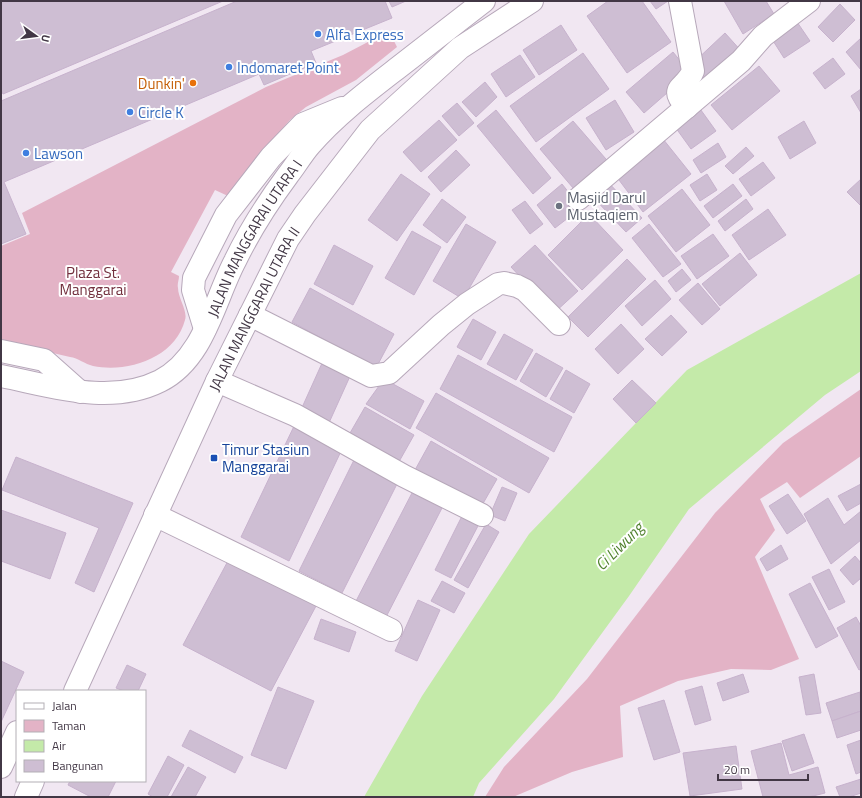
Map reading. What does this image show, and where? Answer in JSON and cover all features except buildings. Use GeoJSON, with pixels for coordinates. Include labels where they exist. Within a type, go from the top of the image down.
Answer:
{"type":"FeatureCollection","features":[{"type":"Feature","properties":{"kind":"street","name":"JALAN MANGGARAI UTARA I"},"geometry":{"type":"LineString","coordinates":[[1,376],[80,392],[113,393],[136,390],[160,381],[179,368],[191,354],[205,329],[234,262],[261,213],[310,145],[352,103],[484,1]]}},
{"type":"Feature","properties":{"kind":"street","name":"JALAN MANGGARAI UTARA II"},"geometry":{"type":"LineString","coordinates":[[74,690],[217,381],[288,239],[370,130],[460,48],[532,1]]}},
{"type":"Feature","properties":{"kind":"street"},"geometry":{"type":"LineString","coordinates":[[680,1],[692,71],[691,76],[678,88],[678,98],[687,107]]}},
{"type":"Feature","properties":{"kind":"street"},"geometry":{"type":"LineString","coordinates":[[578,199],[741,61],[763,36],[809,1]]}},
{"type":"Feature","properties":{"kind":"street"},"geometry":{"type":"LineString","coordinates":[[205,329],[192,290],[194,278],[226,215],[271,156],[303,124],[352,103]]}},
{"type":"Feature","properties":{"kind":"street"},"geometry":{"type":"LineString","coordinates":[[250,315],[371,376],[389,373],[441,325],[467,304],[498,284],[504,283],[525,290],[559,324]]}},
{"type":"Feature","properties":{"kind":"street"},"geometry":{"type":"LineString","coordinates":[[1,351],[44,360],[80,392]]}},
{"type":"Feature","properties":{"kind":"street"},"geometry":{"type":"LineString","coordinates":[[217,381],[295,415],[404,476],[482,515]]}},
{"type":"Feature","properties":{"kind":"street"},"geometry":{"type":"LineString","coordinates":[[155,515],[391,630]]}},
{"type":"Feature","properties":{"kind":"street"},"geometry":{"type":"LineString","coordinates":[[1,767],[16,734]]}},
{"type":"Feature","properties":{"kind":"street"},"geometry":{"type":"LineString","coordinates":[[26,797],[33,782]]}},
{"type":"Feature","properties":{"kind":"green space","name":"Plaza St. Manggarai"},"geometry":{"type":"Polygon","coordinates":[[[389,31],[397,47],[356,80],[306,107],[290,120],[265,148],[228,196],[215,190],[171,272],[179,276],[178,292],[186,316],[180,333],[161,353],[135,365],[107,368],[93,366],[61,355],[1,343],[1,246],[30,234],[22,213],[266,87],[343,55],[389,31]]]}},
{"type":"Feature","properties":{"kind":"green space"},"geometry":{"type":"Polygon","coordinates":[[[861,389],[861,456],[800,498],[787,482],[760,499],[775,530],[755,557],[799,659],[771,670],[731,669],[678,681],[620,706],[623,757],[572,772],[513,797],[485,797],[504,767],[587,679],[715,513],[783,443],[861,389]]]}},
{"type":"Feature","properties":{"kind":"water","name":"Ci Liwung"},"geometry":{"type":"Polygon","coordinates":[[[861,273],[861,371],[825,395],[689,509],[629,596],[554,699],[479,783],[473,797],[364,797],[422,696],[529,534],[687,370],[861,273]]]}},
{"type":"Feature","properties":{"kind":"place","name":"Alfa Express"},"geometry":{"type":"Point","coordinates":[318,34]}},
{"type":"Feature","properties":{"kind":"place","name":"Indomaret Point"},"geometry":{"type":"Point","coordinates":[229,67]}},
{"type":"Feature","properties":{"kind":"place","name":"Dunkin'"},"geometry":{"type":"Point","coordinates":[193,83]}},
{"type":"Feature","properties":{"kind":"place","name":"Circle K"},"geometry":{"type":"Point","coordinates":[130,112]}},
{"type":"Feature","properties":{"kind":"place","name":"Lawson"},"geometry":{"type":"Point","coordinates":[26,153]}},
{"type":"Feature","properties":{"kind":"place","name":"Masjid Darul Mustaqiem"},"geometry":{"type":"Point","coordinates":[559,206]}},
{"type":"Feature","properties":{"kind":"place","name":"Timur Stasiun Manggarai"},"geometry":{"type":"Point","coordinates":[214,458]}}]}
